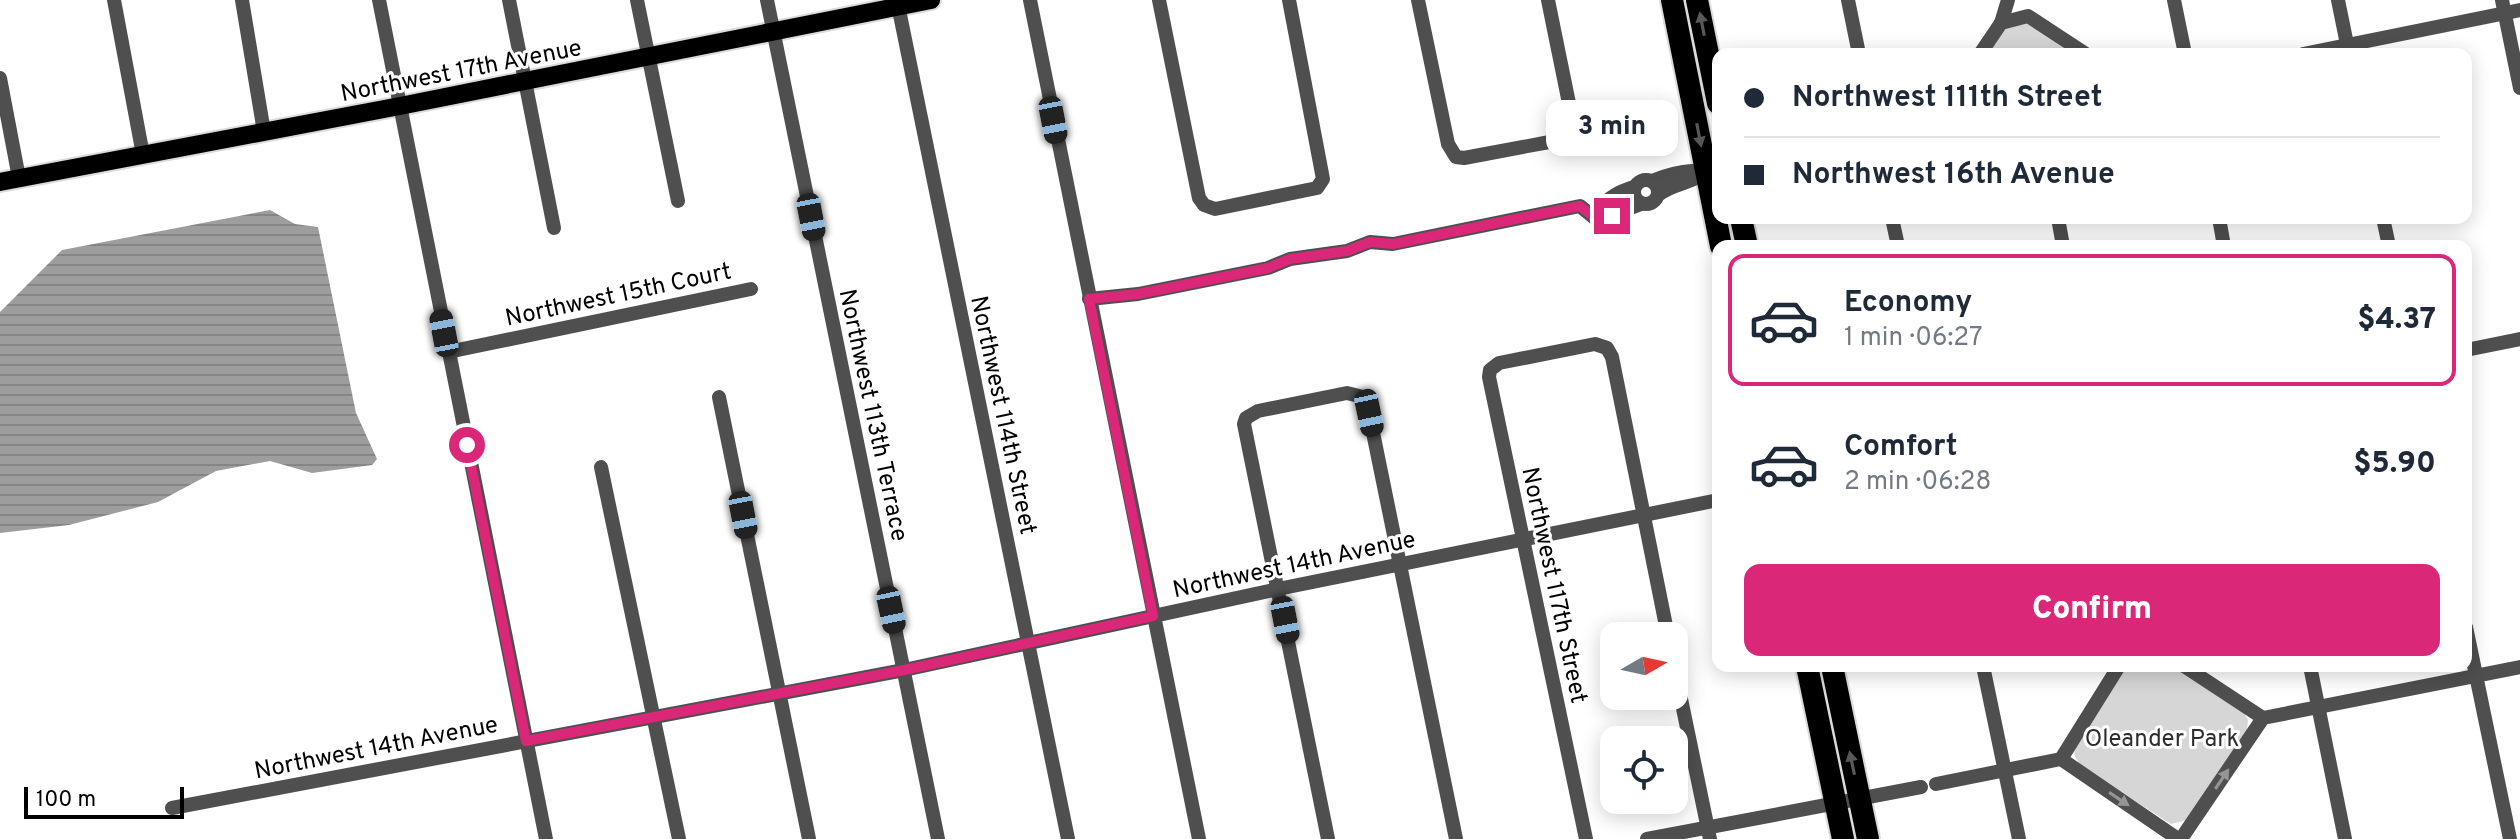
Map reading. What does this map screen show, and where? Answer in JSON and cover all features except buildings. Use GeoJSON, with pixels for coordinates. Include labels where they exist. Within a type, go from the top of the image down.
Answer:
{"type":"FeatureCollection","features":[{"type":"Feature","properties":{"kind":"highway"},"geometry":{"type":"LineString","coordinates":[[1672,0],[1712,171]]}},
{"type":"Feature","properties":{"kind":"highway"},"geometry":{"type":"LineString","coordinates":[[1697,0],[1712,74]]}},
{"type":"Feature","properties":{"kind":"highway"},"geometry":{"type":"LineString","coordinates":[[1808,672],[1843,839]]}},
{"type":"Feature","properties":{"kind":"highway"},"geometry":{"type":"LineString","coordinates":[[1833,672],[1868,839]]}},
{"type":"Feature","properties":{"kind":"main road","name":"Northwest 17th Avenue"},"geometry":{"type":"LineString","coordinates":[[0,182],[648,58],[898,3],[931,0]]}},
{"type":"Feature","properties":{"kind":"street"},"geometry":{"type":"LineString","coordinates":[[114,0],[143,155]]}},
{"type":"Feature","properties":{"kind":"street"},"geometry":{"type":"LineString","coordinates":[[242,0],[264,132]]}},
{"type":"Feature","properties":{"kind":"street"},"geometry":{"type":"LineString","coordinates":[[379,0],[546,839]]}},
{"type":"Feature","properties":{"kind":"street"},"geometry":{"type":"LineString","coordinates":[[509,0],[554,228]]}},
{"type":"Feature","properties":{"kind":"street"},"geometry":{"type":"LineString","coordinates":[[637,0],[678,201]]}},
{"type":"Feature","properties":{"kind":"street","name":"Northwest 113th Terrace"},"geometry":{"type":"LineString","coordinates":[[767,0],[938,839]]}},
{"type":"Feature","properties":{"kind":"street"},"geometry":{"type":"LineString","coordinates":[[1030,0],[1199,839]]}},
{"type":"Feature","properties":{"kind":"street"},"geometry":{"type":"LineString","coordinates":[[1159,0],[1199,198],[1204,205],[1215,209],[1317,188],[1321,183],[1323,172],[1289,0]]}},
{"type":"Feature","properties":{"kind":"street"},"geometry":{"type":"LineString","coordinates":[[1418,0],[1448,144],[1456,157],[1464,158],[1568,136],[1573,123],[1548,0]]}},
{"type":"Feature","properties":{"kind":"street"},"geometry":{"type":"LineString","coordinates":[[1848,0],[1858,48]]}},
{"type":"Feature","properties":{"kind":"street"},"geometry":{"type":"LineString","coordinates":[[1984,48],[2001,23],[2008,0]]}},
{"type":"Feature","properties":{"kind":"street"},"geometry":{"type":"LineString","coordinates":[[2016,0],[2028,16],[2077,48]]}},
{"type":"Feature","properties":{"kind":"street"},"geometry":{"type":"LineString","coordinates":[[2174,0],[2184,48]]}},
{"type":"Feature","properties":{"kind":"street"},"geometry":{"type":"LineString","coordinates":[[2338,0],[2348,48]]}},
{"type":"Feature","properties":{"kind":"street","name":"Northwest 114th Street"},"geometry":{"type":"LineString","coordinates":[[898,3],[1068,839]]}},
{"type":"Feature","properties":{"kind":"street"},"geometry":{"type":"LineString","coordinates":[[2355,48],[2503,6],[2520,10]]}},
{"type":"Feature","properties":{"kind":"street"},"geometry":{"type":"LineString","coordinates":[[2503,6],[2520,88]]}},
{"type":"Feature","properties":{"kind":"street"},"geometry":{"type":"LineString","coordinates":[[2001,23],[2028,16]]}},
{"type":"Feature","properties":{"kind":"street"},"geometry":{"type":"LineString","coordinates":[[0,78],[19,178]]}},
{"type":"Feature","properties":{"kind":"street"},"geometry":{"type":"LineString","coordinates":[[1089,299],[1138,294],[1268,268],[1290,259],[1347,251],[1370,242],[1393,244],[1586,210],[1599,196],[1608,197],[1634,187],[1640,181],[1655,188],[1696,180],[1712,171]]}},
{"type":"Feature","properties":{"kind":"street"},"geometry":{"type":"LineString","coordinates":[[1634,187],[1635,199],[1641,204]]}},
{"type":"Feature","properties":{"kind":"street"},"geometry":{"type":"LineString","coordinates":[[1586,210],[1602,224],[1615,214],[1653,202],[1655,188]]}},
{"type":"Feature","properties":{"kind":"street"},"geometry":{"type":"LineString","coordinates":[[1608,197],[1615,214]]}},
{"type":"Feature","properties":{"kind":"street","name":"Northwest 15th Court"},"geometry":{"type":"LineString","coordinates":[[448,352],[751,289]]}},
{"type":"Feature","properties":{"kind":"street"},"geometry":{"type":"LineString","coordinates":[[2472,349],[2520,339]]}},
{"type":"Feature","properties":{"kind":"street","name":"Northwest 117th Street"},"geometry":{"type":"LineString","coordinates":[[1586,839],[1490,370],[1499,363],[1595,344],[1607,348],[1612,357],[1643,515]]}},
{"type":"Feature","properties":{"kind":"street"},"geometry":{"type":"LineString","coordinates":[[1328,839],[1244,424],[1246,418],[1258,411],[1347,393],[1363,397],[1369,413],[1456,839]]}},
{"type":"Feature","properties":{"kind":"street"},"geometry":{"type":"LineString","coordinates":[[719,397],[809,839]]}},
{"type":"Feature","properties":{"kind":"street"},"geometry":{"type":"LineString","coordinates":[[601,467],[679,839]]}},
{"type":"Feature","properties":{"kind":"street","name":"Northwest 14th Avenue"},"geometry":{"type":"LineString","coordinates":[[172,808],[904,670],[1278,589],[1712,501]]}},
{"type":"Feature","properties":{"kind":"street"},"geometry":{"type":"LineString","coordinates":[[1643,515],[1665,622]]}},
{"type":"Feature","properties":{"kind":"street"},"geometry":{"type":"LineString","coordinates":[[2472,656],[2510,839]]}},
{"type":"Feature","properties":{"kind":"street"},"geometry":{"type":"LineString","coordinates":[[1647,839],[1709,833],[1835,803],[2061,759],[2179,839],[2263,718],[2520,667]]}},
{"type":"Feature","properties":{"kind":"street"},"geometry":{"type":"LineString","coordinates":[[1984,672],[2019,839]]}},
{"type":"Feature","properties":{"kind":"street"},"geometry":{"type":"LineString","coordinates":[[2061,759],[2115,672]]}},
{"type":"Feature","properties":{"kind":"street"},"geometry":{"type":"LineString","coordinates":[[2193,672],[2263,718]]}},
{"type":"Feature","properties":{"kind":"street"},"geometry":{"type":"LineString","coordinates":[[2311,672],[2345,839]]}},
{"type":"Feature","properties":{"kind":"street"},"geometry":{"type":"LineString","coordinates":[[1683,710],[1709,833]]}},
{"type":"Feature","properties":{"kind":"green space"},"geometry":{"type":"Polygon","coordinates":[[[2030,23],[2068,48],[1990,48],[2003,28],[2030,23]]]}},
{"type":"Feature","properties":{"kind":"green space","name":"Oleander Park"},"geometry":{"type":"Polygon","coordinates":[[[2123,672],[2183,672],[2244,713],[2248,720],[2247,730],[2192,819],[2171,824],[2081,766],[2074,749],[2123,672]]]}},
{"type":"Feature","properties":{"kind":"shaded area"},"geometry":{"type":"Polygon","coordinates":[[[270,210],[295,224],[318,227],[356,413],[377,459],[372,465],[312,473],[270,461],[216,471],[158,502],[69,525],[0,533],[0,312],[62,250],[270,210]]]}},
{"type":"Feature","properties":{"kind":"route"},"geometry":{"type":"LineString","coordinates":[[467,445],[526,741],[904,670],[1153,616],[1089,299],[1138,294],[1268,268],[1290,259],[1347,251],[1370,242],[1393,244],[1580,206],[1602,224],[1612,216]]}}]}
